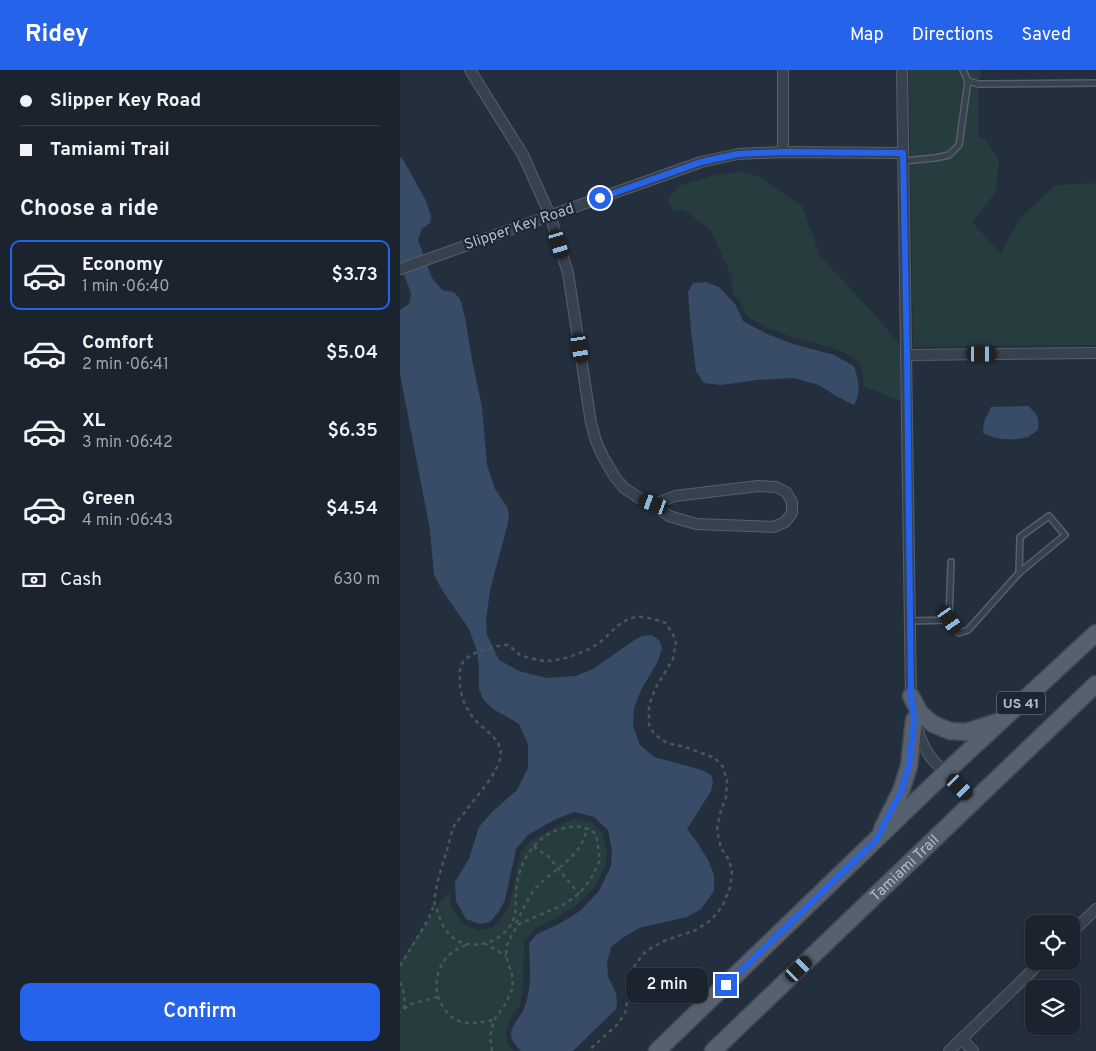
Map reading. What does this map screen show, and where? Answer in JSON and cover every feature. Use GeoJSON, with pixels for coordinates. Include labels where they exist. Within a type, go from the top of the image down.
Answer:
{"type":"FeatureCollection","features":[{"type":"Feature","properties":{"kind":"main road","name":"US 41"},"geometry":{"type":"LineString","coordinates":[[658,1051],[946,773],[1096,634]]}},
{"type":"Feature","properties":{"kind":"main road","name":"Tamiami Trail"},"geometry":{"type":"LineString","coordinates":[[713,1051],[1096,684]]}},
{"type":"Feature","properties":{"kind":"main road"},"geometry":{"type":"LineString","coordinates":[[911,696],[920,713],[933,724],[950,731],[966,732],[1002,721]]}},
{"type":"Feature","properties":{"kind":"main road"},"geometry":{"type":"LineString","coordinates":[[876,840],[901,791],[909,766],[914,720]]}},
{"type":"Feature","properties":{"kind":"street"},"geometry":{"type":"LineString","coordinates":[[470,70],[523,155],[550,216],[568,273],[596,440],[603,457],[615,476],[624,488],[639,498],[654,504],[669,516],[696,524],[774,527],[785,522],[792,514],[792,502],[786,492],[776,487],[758,486],[675,496],[654,504]]}},
{"type":"Feature","properties":{"kind":"street"},"geometry":{"type":"LineString","coordinates":[[783,70],[783,152]]}},
{"type":"Feature","properties":{"kind":"street"},"geometry":{"type":"LineString","coordinates":[[902,70],[911,696],[914,720],[920,739],[928,754],[974,802]]}},
{"type":"Feature","properties":{"kind":"street","name":"Slipper Key Road"},"geometry":{"type":"LineString","coordinates":[[400,269],[701,162],[738,154],[783,152],[903,157]]}},
{"type":"Feature","properties":{"kind":"street"},"geometry":{"type":"LineString","coordinates":[[907,355],[1096,353]]}},
{"type":"Feature","properties":{"kind":"street"},"geometry":{"type":"LineString","coordinates":[[1080,924],[1096,909]]}},
{"type":"Feature","properties":{"kind":"street"},"geometry":{"type":"LineString","coordinates":[[949,1051],[1033,970]]}},
{"type":"Feature","properties":{"kind":"street"},"geometry":{"type":"LineString","coordinates":[[962,1039],[973,1051]]}},
{"type":"Feature","properties":{"kind":"lane"},"geometry":{"type":"LineString","coordinates":[[903,157],[935,158],[949,155],[956,150],[959,145],[968,81],[963,70]]}},
{"type":"Feature","properties":{"kind":"lane"},"geometry":{"type":"LineString","coordinates":[[968,81],[979,84],[1096,83]]}},
{"type":"Feature","properties":{"kind":"lane"},"geometry":{"type":"LineString","coordinates":[[951,562],[950,620],[959,633],[968,630],[1019,573],[1064,535],[1049,516],[1020,537],[1019,573]]}},
{"type":"Feature","properties":{"kind":"lane"},"geometry":{"type":"LineString","coordinates":[[910,621],[950,620]]}},
{"type":"Feature","properties":{"kind":"path"},"geometry":{"type":"LineString","coordinates":[[400,966],[428,920],[435,904],[437,884],[455,824],[487,783],[498,765],[500,746],[489,732],[473,718],[465,706],[459,676],[461,665],[471,655],[508,645],[520,654],[544,661],[573,656],[597,644],[619,624],[636,617],[666,623],[676,640],[673,659],[655,689],[649,706],[649,725],[654,734],[667,742],[715,758],[723,766],[727,781],[726,797],[717,830],[721,848],[729,860],[732,871],[730,888],[722,907],[712,920],[696,930],[664,941],[646,951],[635,965],[628,979],[626,1011],[618,1024],[588,1051]]}},
{"type":"Feature","properties":{"kind":"path"},"geometry":{"type":"LineString","coordinates":[[492,1051],[490,1036],[494,1020],[506,1004],[513,988],[512,975],[506,956],[507,945],[520,924],[563,905],[579,894],[592,877],[600,860],[596,834],[588,828],[579,826],[568,827],[554,830],[534,846],[520,868],[517,879],[514,922]]}},
{"type":"Feature","properties":{"kind":"path"},"geometry":{"type":"LineString","coordinates":[[435,904],[441,923],[450,935],[463,944],[478,945],[503,935],[523,911],[527,900],[535,889],[574,855],[582,843],[588,828]]}},
{"type":"Feature","properties":{"kind":"path"},"geometry":{"type":"LineString","coordinates":[[534,846],[548,856],[579,894]]}},
{"type":"Feature","properties":{"kind":"path"},"geometry":{"type":"LineString","coordinates":[[514,922],[520,924]]}},
{"type":"Feature","properties":{"kind":"path"},"geometry":{"type":"LineString","coordinates":[[484,943],[506,956]]}},
{"type":"Feature","properties":{"kind":"path"},"geometry":{"type":"LineString","coordinates":[[468,944],[456,949],[442,964],[436,986],[439,1001],[447,1014],[458,1021],[474,1023],[494,1020]]}},
{"type":"Feature","properties":{"kind":"path"},"geometry":{"type":"LineString","coordinates":[[400,982],[405,993],[404,1009]]}},
{"type":"Feature","properties":{"kind":"path"},"geometry":{"type":"LineString","coordinates":[[400,1012],[411,1004],[438,997]]}},
{"type":"Feature","properties":{"kind":"green space"},"geometry":{"type":"Polygon","coordinates":[[[909,70],[982,70],[978,89],[978,137],[985,139],[999,161],[995,193],[972,222],[1001,254],[1019,219],[1056,185],[1096,183],[1096,345],[913,347],[909,70]]]}},
{"type":"Feature","properties":{"kind":"green space"},"geometry":{"type":"Polygon","coordinates":[[[742,172],[759,177],[802,206],[820,256],[900,345],[900,401],[864,386],[859,364],[848,355],[836,349],[767,328],[747,316],[740,301],[733,294],[732,277],[710,229],[684,210],[673,211],[668,199],[679,186],[715,175],[742,172]]]}},
{"type":"Feature","properties":{"kind":"green space"},"geometry":{"type":"Polygon","coordinates":[[[574,818],[592,822],[603,834],[607,850],[606,864],[595,887],[576,905],[556,918],[535,928],[524,941],[523,988],[520,1005],[510,1019],[506,1032],[507,1041],[513,1051],[400,1051],[400,962],[440,902],[450,892],[450,904],[462,924],[478,930],[492,928],[504,915],[510,904],[521,852],[532,840],[574,818]]]}},
{"type":"Feature","properties":{"kind":"water"},"geometry":{"type":"Polygon","coordinates":[[[400,157],[426,201],[431,216],[430,223],[422,229],[418,240],[432,278],[442,290],[454,292],[460,299],[482,407],[487,465],[495,489],[507,507],[509,515],[490,590],[486,620],[487,635],[499,660],[519,671],[546,678],[576,676],[593,669],[642,636],[651,635],[659,640],[662,648],[658,661],[641,690],[634,708],[633,726],[640,745],[654,757],[702,770],[711,775],[713,782],[711,791],[687,829],[708,860],[714,875],[714,891],[701,909],[687,917],[639,928],[611,947],[607,963],[608,976],[616,994],[616,1009],[573,1051],[521,1051],[513,1042],[511,1034],[513,1026],[524,1010],[529,991],[529,943],[537,934],[559,924],[580,911],[599,891],[611,866],[612,850],[608,830],[594,817],[574,812],[554,820],[528,835],[516,849],[505,900],[490,922],[480,924],[466,919],[456,901],[455,882],[469,859],[479,827],[492,812],[517,790],[528,768],[528,744],[519,724],[493,709],[483,699],[479,689],[477,651],[469,629],[434,575],[430,530],[400,374],[400,310],[409,304],[411,293],[400,264],[400,157]]]}},
{"type":"Feature","properties":{"kind":"water"},"geometry":{"type":"Polygon","coordinates":[[[706,282],[719,287],[735,304],[743,321],[765,333],[793,344],[834,355],[854,366],[859,390],[854,405],[819,385],[794,378],[757,380],[721,385],[704,383],[696,371],[688,292],[693,283],[706,282]]]}},
{"type":"Feature","properties":{"kind":"water"},"geometry":{"type":"Polygon","coordinates":[[[1028,406],[1037,416],[1038,430],[1028,437],[1005,439],[983,433],[984,422],[991,407],[1028,406]]]}},
{"type":"Feature","properties":{"kind":"route"},"geometry":{"type":"LineString","coordinates":[[600,198],[701,162],[738,154],[783,152],[903,153],[909,602],[911,696],[914,720],[909,766],[901,791],[876,840],[726,985]]}}]}
